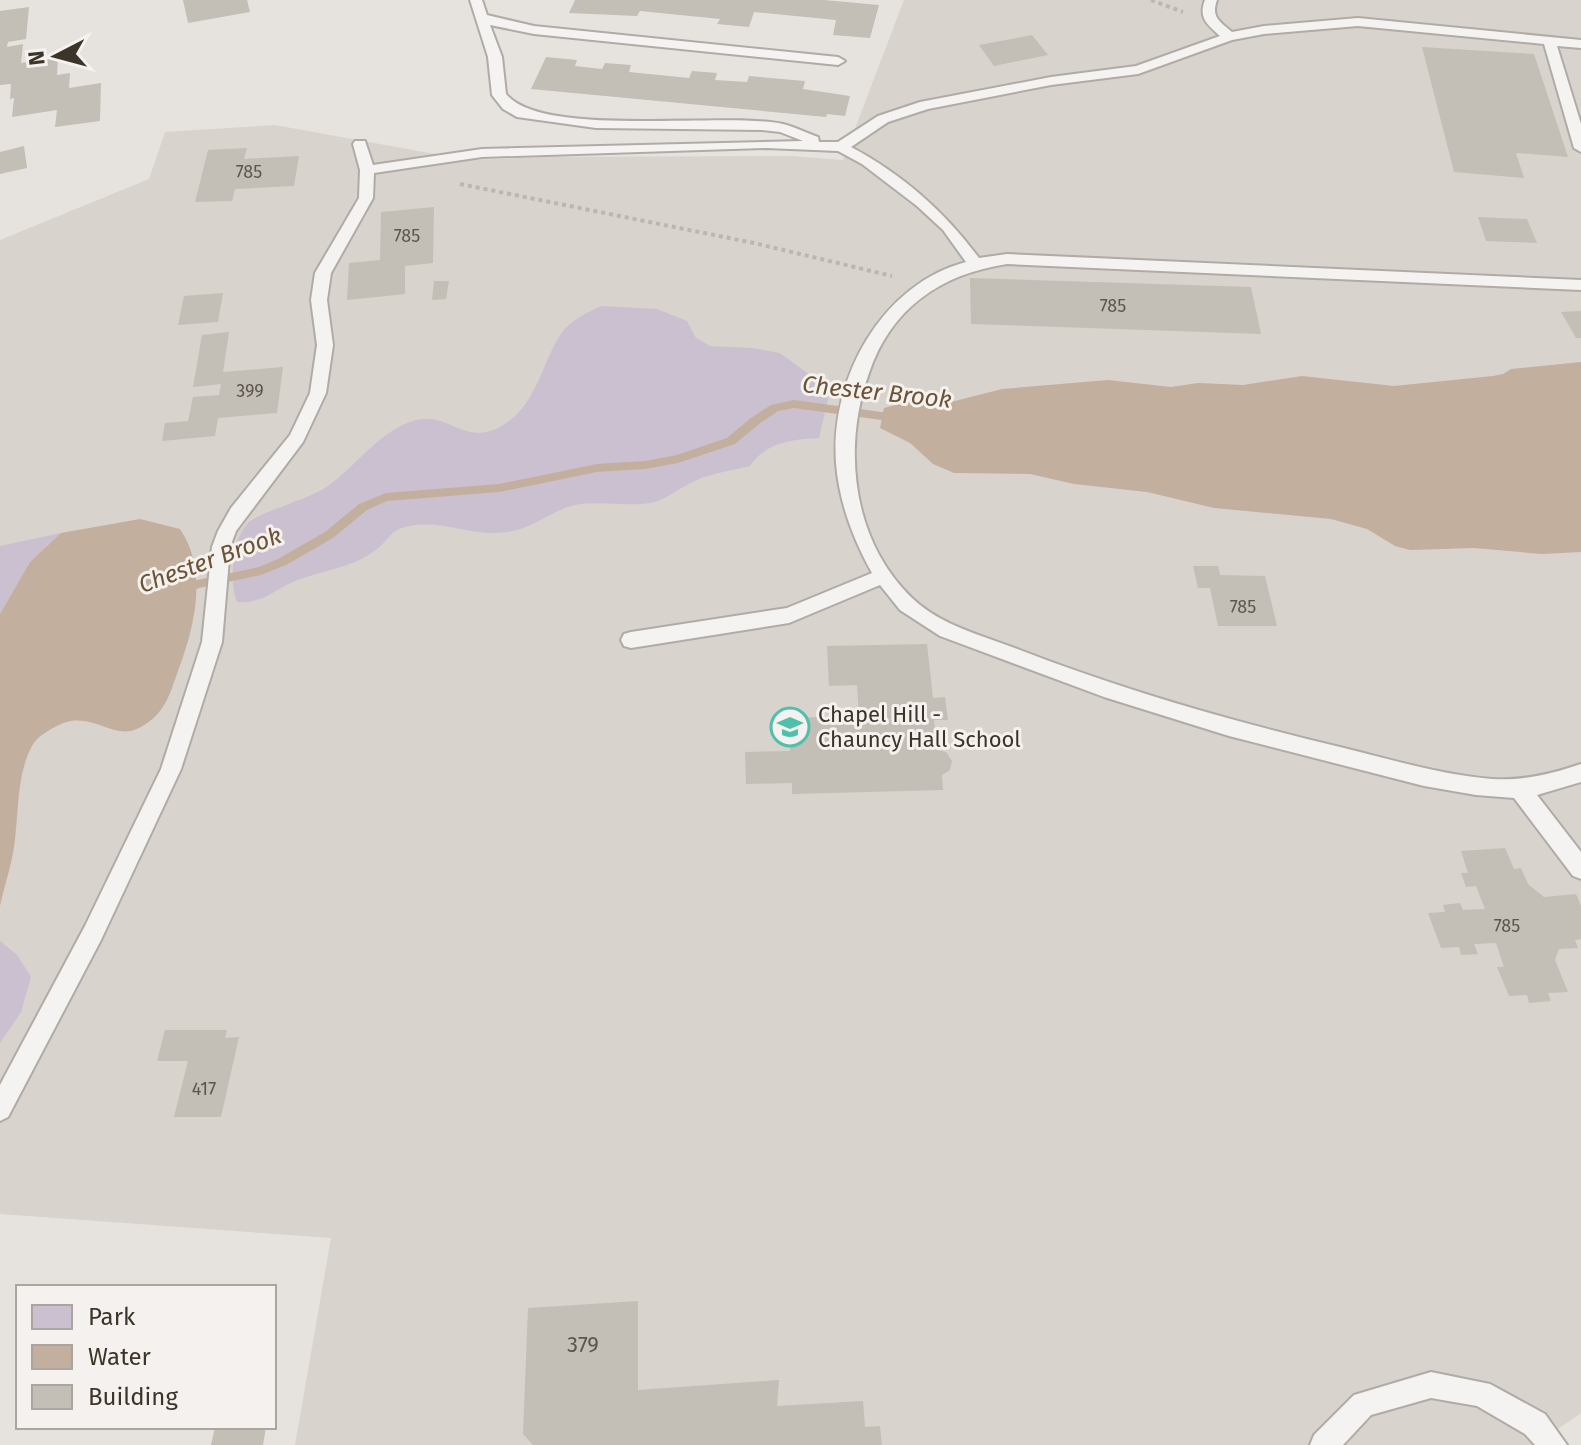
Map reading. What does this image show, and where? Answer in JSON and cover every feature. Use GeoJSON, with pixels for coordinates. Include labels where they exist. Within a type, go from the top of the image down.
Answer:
{"type":"FeatureCollection","features":[{"type":"Feature","properties":{"kind":"lane"},"geometry":{"type":"LineString","coordinates":[[476,0],[495,57],[499,95],[508,106],[522,114],[596,124],[772,127],[802,134],[820,144]]}},
{"type":"Feature","properties":{"kind":"lane"},"geometry":{"type":"LineString","coordinates":[[1211,0],[1207,11],[1210,20],[1229,37]]}},
{"type":"Feature","properties":{"kind":"lane"},"geometry":{"type":"LineString","coordinates":[[481,17],[534,30],[838,61]]}},
{"type":"Feature","properties":{"kind":"lane"},"geometry":{"type":"LineString","coordinates":[[841,147],[883,119],[925,105],[1051,81],[1138,70],[1229,37],[1291,26],[1358,22],[1581,44]]}},
{"type":"Feature","properties":{"kind":"lane"},"geometry":{"type":"LineString","coordinates":[[1549,40],[1581,148]]}},
{"type":"Feature","properties":{"kind":"lane"},"geometry":{"type":"LineString","coordinates":[[0,1109],[93,933],[171,769],[212,642],[218,601],[219,562],[227,531],[237,513],[297,438],[318,393],[325,345],[319,300],[323,273],[366,198],[367,170],[360,144]]}},
{"type":"Feature","properties":{"kind":"lane"},"geometry":{"type":"LineString","coordinates":[[367,170],[482,153],[820,144],[841,147],[867,161],[922,203],[948,227],[974,262]]}},
{"type":"Feature","properties":{"kind":"lane"},"geometry":{"type":"LineString","coordinates":[[1581,285],[1007,259],[974,262],[946,272],[927,284],[905,303],[878,335],[855,393],[846,430],[846,468],[858,521],[883,576],[907,605],[934,623],[1086,683],[1235,731],[1447,781],[1493,789],[1542,787],[1581,773]]}},
{"type":"Feature","properties":{"kind":"lane"},"geometry":{"type":"LineString","coordinates":[[631,640],[789,615],[883,576]]}},
{"type":"Feature","properties":{"kind":"lane"},"geometry":{"type":"LineString","coordinates":[[1519,788],[1581,869]]}},
{"type":"Feature","properties":{"kind":"lane"},"geometry":{"type":"LineString","coordinates":[[1324,1445],[1363,1404],[1431,1385],[1481,1393],[1535,1424],[1553,1445]]}},
{"type":"Feature","properties":{"kind":"path"},"geometry":{"type":"LineString","coordinates":[[446,181],[754,243],[927,284]]}},
{"type":"Feature","properties":{"kind":"shaded area","name":"Chapel Hill - Chauncy Hall School"},"geometry":{"type":"Polygon","coordinates":[[[904,0],[1581,0],[1581,1413],[1535,1445],[295,1445],[331,1238],[0,1214],[0,240],[149,179],[165,132],[275,125],[468,160],[792,156],[843,160],[904,0]]]}},
{"type":"Feature","properties":{"kind":"green space"},"geometry":{"type":"Polygon","coordinates":[[[601,306],[657,309],[687,321],[696,338],[710,346],[780,353],[830,390],[819,438],[771,447],[750,466],[703,478],[654,502],[574,506],[507,532],[412,525],[399,529],[377,549],[357,561],[293,582],[260,599],[237,602],[233,584],[235,551],[241,532],[252,520],[328,486],[380,440],[416,420],[439,421],[479,433],[503,425],[524,407],[565,329],[579,317],[601,306]]]}},
{"type":"Feature","properties":{"kind":"green space"},"geometry":{"type":"Polygon","coordinates":[[[61,533],[30,562],[0,614],[0,546],[61,533]]]}},
{"type":"Feature","properties":{"kind":"green space"},"geometry":{"type":"Polygon","coordinates":[[[0,941],[17,955],[31,977],[21,1012],[0,1043],[0,941]]]}},
{"type":"Feature","properties":{"kind":"water"},"geometry":{"type":"Polygon","coordinates":[[[1581,362],[1581,552],[1542,554],[1474,548],[1410,550],[1395,546],[1367,529],[1331,519],[1214,508],[1147,492],[1074,484],[1030,474],[954,473],[933,464],[910,443],[880,428],[884,408],[911,401],[955,401],[1002,389],[1108,380],[1171,387],[1198,383],[1243,385],[1302,376],[1394,386],[1493,376],[1511,369],[1581,362]]]}},
{"type":"Feature","properties":{"kind":"water"},"geometry":{"type":"Polygon","coordinates":[[[140,519],[180,529],[194,562],[194,616],[173,686],[162,709],[141,727],[121,731],[91,722],[68,722],[49,730],[34,743],[23,770],[14,847],[0,906],[0,614],[30,562],[61,533],[140,519]]]}},
{"type":"Feature","properties":{"kind":"building"},"geometry":{"type":"Polygon","coordinates":[[[183,0],[247,0],[250,12],[188,23],[183,0]]]}},
{"type":"Feature","properties":{"kind":"building"},"geometry":{"type":"Polygon","coordinates":[[[575,0],[824,0],[879,5],[870,38],[833,35],[836,20],[754,12],[749,27],[717,24],[720,19],[640,11],[637,16],[569,13],[575,0]]]}},
{"type":"Feature","properties":{"kind":"building"},"geometry":{"type":"Polygon","coordinates":[[[29,7],[26,39],[8,42],[7,47],[23,44],[21,63],[58,57],[57,75],[70,73],[69,88],[101,83],[100,121],[55,127],[57,110],[12,117],[14,98],[10,99],[11,84],[0,85],[0,11],[29,7]]]}},
{"type":"Feature","properties":{"kind":"building"},"geometry":{"type":"Polygon","coordinates":[[[1032,35],[1048,55],[994,66],[979,45],[1032,35]]]}},
{"type":"Feature","properties":{"kind":"building"},"geometry":{"type":"Polygon","coordinates":[[[1422,47],[1534,54],[1568,157],[1516,153],[1524,178],[1454,172],[1422,47]]]}},
{"type":"Feature","properties":{"kind":"building"},"geometry":{"type":"Polygon","coordinates":[[[546,57],[577,60],[575,66],[602,69],[605,63],[631,65],[629,72],[689,78],[692,71],[717,73],[715,80],[747,82],[749,76],[805,81],[803,89],[850,96],[845,116],[827,114],[826,117],[531,89],[546,57]]]}},
{"type":"Feature","properties":{"kind":"building"},"geometry":{"type":"Polygon","coordinates":[[[24,146],[27,168],[0,174],[0,152],[24,146]]]}},
{"type":"Feature","properties":{"kind":"building"},"geometry":{"type":"Polygon","coordinates":[[[247,148],[244,159],[299,156],[294,186],[235,189],[232,201],[195,202],[208,150],[247,148]]]}},
{"type":"Feature","properties":{"kind":"building"},"geometry":{"type":"Polygon","coordinates":[[[434,207],[433,263],[405,266],[405,294],[347,300],[349,263],[380,260],[381,212],[434,207]]]}},
{"type":"Feature","properties":{"kind":"building"},"geometry":{"type":"Polygon","coordinates":[[[1478,217],[1527,219],[1537,243],[1486,241],[1478,217]]]}},
{"type":"Feature","properties":{"kind":"building"},"geometry":{"type":"Polygon","coordinates":[[[970,278],[1251,287],[1261,334],[971,324],[970,278]]]}},
{"type":"Feature","properties":{"kind":"building"},"geometry":{"type":"Polygon","coordinates":[[[434,281],[449,281],[446,299],[432,300],[434,281]]]}},
{"type":"Feature","properties":{"kind":"building"},"geometry":{"type":"Polygon","coordinates":[[[223,293],[218,322],[178,325],[184,296],[223,293]]]}},
{"type":"Feature","properties":{"kind":"building"},"geometry":{"type":"Polygon","coordinates":[[[1581,311],[1581,338],[1576,338],[1561,312],[1581,311]]]}},
{"type":"Feature","properties":{"kind":"building"},"geometry":{"type":"Polygon","coordinates":[[[229,332],[223,372],[283,367],[277,413],[218,418],[215,436],[162,441],[165,423],[188,421],[193,397],[219,395],[221,384],[193,387],[202,335],[229,332]]]}},
{"type":"Feature","properties":{"kind":"building"},"geometry":{"type":"Polygon","coordinates":[[[1193,566],[1218,566],[1220,575],[1265,576],[1277,626],[1218,626],[1210,588],[1198,588],[1193,566]]]}},
{"type":"Feature","properties":{"kind":"building"},"geometry":{"type":"Polygon","coordinates":[[[927,644],[933,698],[945,697],[948,720],[934,720],[937,750],[946,752],[952,761],[950,770],[942,775],[943,790],[792,794],[792,783],[746,784],[745,752],[790,751],[788,718],[859,716],[857,685],[829,686],[827,646],[927,644]]]}},
{"type":"Feature","properties":{"kind":"building"},"geometry":{"type":"Polygon","coordinates":[[[1505,848],[1514,869],[1521,868],[1528,884],[1544,897],[1576,894],[1581,906],[1581,939],[1575,940],[1578,948],[1559,949],[1555,960],[1568,992],[1548,993],[1551,1001],[1529,1003],[1527,995],[1509,996],[1497,967],[1504,967],[1496,943],[1474,944],[1478,954],[1461,955],[1459,947],[1441,948],[1428,913],[1445,912],[1443,905],[1460,903],[1463,910],[1485,909],[1476,886],[1466,887],[1461,873],[1468,873],[1461,851],[1505,848]]]}},
{"type":"Feature","properties":{"kind":"building"},"geometry":{"type":"Polygon","coordinates":[[[165,1030],[227,1030],[225,1038],[239,1037],[221,1117],[174,1117],[188,1061],[157,1061],[165,1030]]]}},
{"type":"Feature","properties":{"kind":"building"},"geometry":{"type":"Polygon","coordinates":[[[638,1301],[638,1390],[779,1380],[777,1406],[863,1401],[865,1427],[880,1426],[882,1445],[533,1445],[523,1434],[528,1308],[638,1301]]]}},
{"type":"Feature","properties":{"kind":"building"},"geometry":{"type":"Polygon","coordinates":[[[215,1429],[266,1429],[263,1445],[211,1445],[215,1429]]]}},
{"type":"Feature","properties":{"kind":"waterway","name":"Chester Brook"},"geometry":{"type":"LineString","coordinates":[[181,591],[197,584],[261,571],[282,562],[329,535],[363,507],[386,497],[499,488],[597,468],[678,459],[731,441],[775,408],[794,404],[896,418]]}},
{"type":"Feature","properties":{"kind":"place","name":"Chapel Hill - Chauncy Hall School"},"geometry":{"type":"Point","coordinates":[790,727]}}]}
